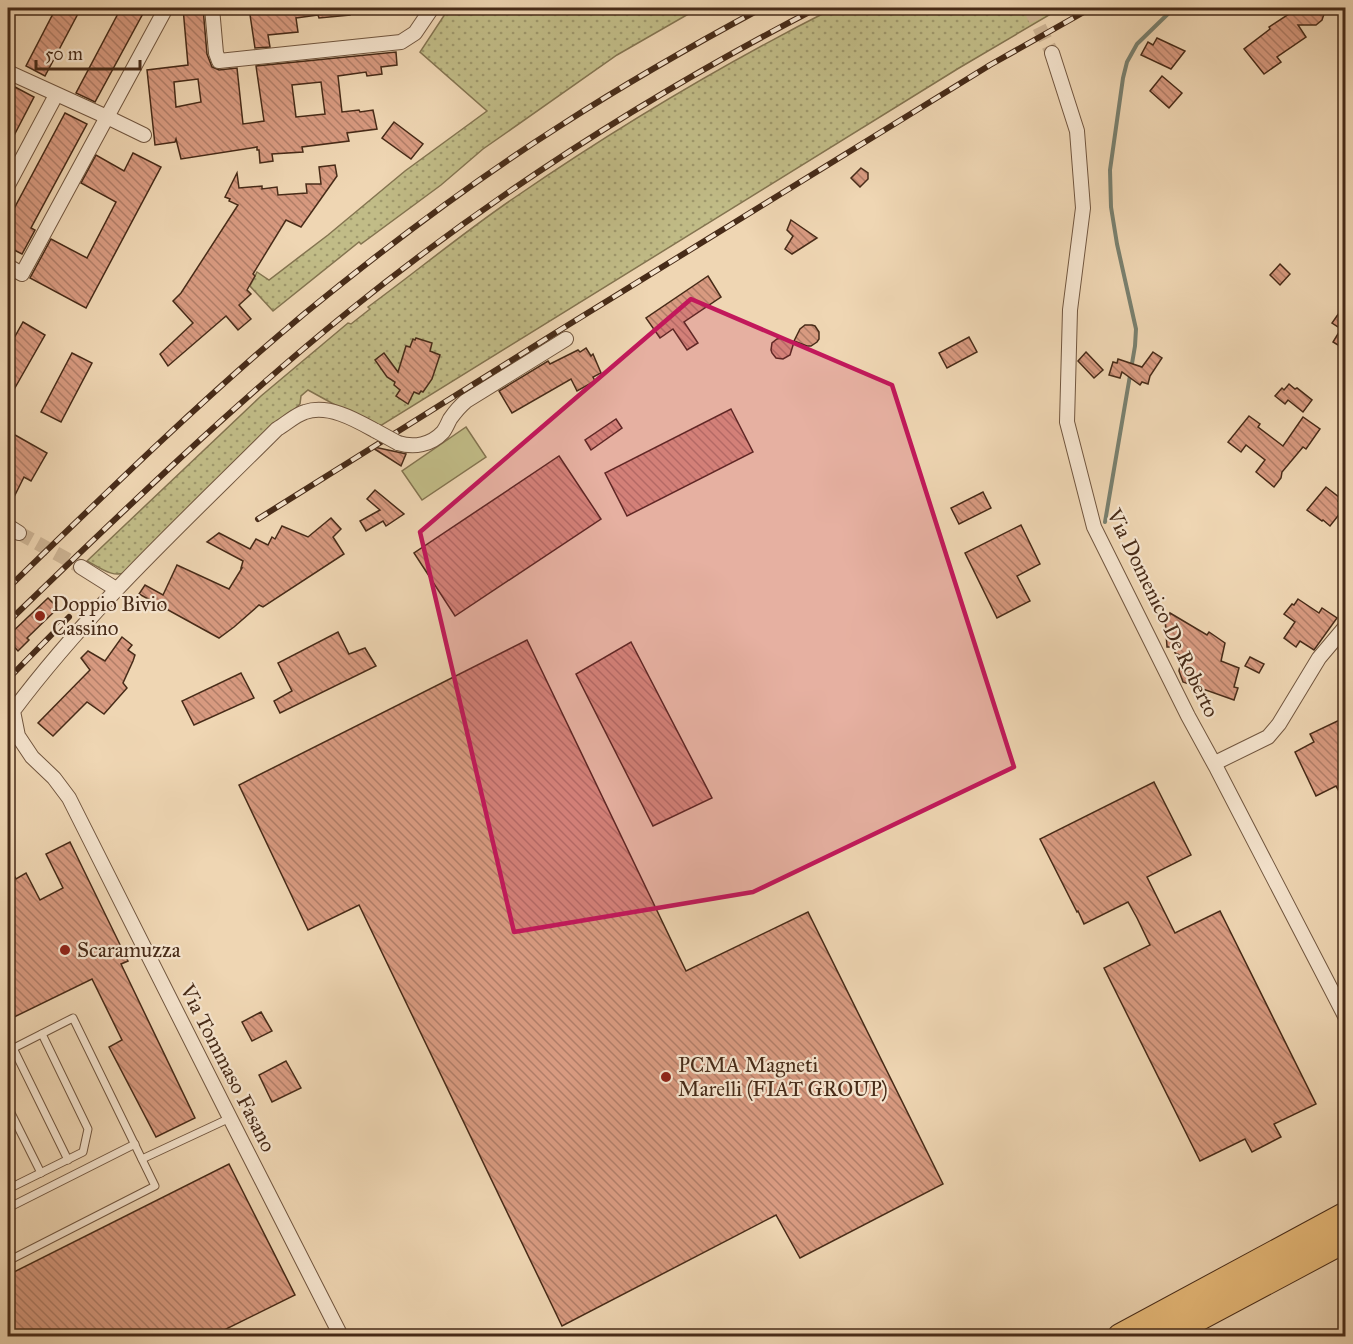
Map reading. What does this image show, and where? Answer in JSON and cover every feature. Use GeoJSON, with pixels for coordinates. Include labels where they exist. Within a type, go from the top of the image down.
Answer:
{"type":"FeatureCollection","features":[{"type":"Feature","properties":{"kind":"highway"},"geometry":{"type":"LineString","coordinates":[[1120,1336],[1346,1214]]}},
{"type":"Feature","properties":{"kind":"highway"},"geometry":{"type":"LineString","coordinates":[[1166,1336],[1346,1240]]}},
{"type":"Feature","properties":{"kind":"street"},"geometry":{"type":"LineString","coordinates":[[8,266],[22,274],[166,8]]}},
{"type":"Feature","properties":{"kind":"street"},"geometry":{"type":"LineString","coordinates":[[212,8],[216,53],[219,61],[401,42],[416,33],[432,8]]}},
{"type":"Feature","properties":{"kind":"street","name":"Via Domenico De Roberto"},"geometry":{"type":"LineString","coordinates":[[1052,53],[1077,131],[1083,208],[1070,310],[1067,422],[1094,527],[1188,716],[1346,1018]]}},
{"type":"Feature","properties":{"kind":"street"},"geometry":{"type":"LineString","coordinates":[[8,72],[144,135]]}},
{"type":"Feature","properties":{"kind":"street"},"geometry":{"type":"LineString","coordinates":[[8,185],[56,94]]}},
{"type":"Feature","properties":{"kind":"street"},"geometry":{"type":"LineString","coordinates":[[81,567],[116,589],[277,429],[305,412],[320,410],[346,414],[398,443],[408,446],[419,445],[431,441],[443,432],[458,408],[466,401],[566,339]]}},
{"type":"Feature","properties":{"kind":"street","name":"Via Tommaso Fasano"},"geometry":{"type":"LineString","coordinates":[[116,589],[13,711],[18,736],[32,757],[54,778],[69,798],[341,1336]]}},
{"type":"Feature","properties":{"kind":"street"},"geometry":{"type":"LineString","coordinates":[[1215,764],[1268,737],[1279,724],[1319,658],[1346,626]]}},
{"type":"Feature","properties":{"kind":"street"},"geometry":{"type":"LineString","coordinates":[[1139,1336],[1346,1227]]}},
{"type":"Feature","properties":{"kind":"lane"},"geometry":{"type":"LineString","coordinates":[[8,1261],[155,1186],[74,1018],[10,1049],[68,1160]]}},
{"type":"Feature","properties":{"kind":"lane"},"geometry":{"type":"LineString","coordinates":[[8,1180],[9,1188],[83,1152],[88,1129],[42,1034]]}},
{"type":"Feature","properties":{"kind":"lane"},"geometry":{"type":"LineString","coordinates":[[8,1107],[41,1173]]}},
{"type":"Feature","properties":{"kind":"lane"},"geometry":{"type":"LineString","coordinates":[[142,1160],[230,1118]]}},
{"type":"Feature","properties":{"kind":"lane"},"geometry":{"type":"LineString","coordinates":[[8,1208],[135,1144]]}},
{"type":"Feature","properties":{"kind":"highlighted area"},"geometry":{"type":"Polygon","coordinates":[[[691,299],[892,385],[1014,767],[753,892],[514,932],[420,532],[691,299]]]}},
{"type":"Feature","properties":{"kind":"shaded area"},"geometry":{"type":"Polygon","coordinates":[[[449,8],[699,8],[617,55],[483,149],[441,185],[361,244],[359,242],[273,311],[250,286],[257,272],[269,280],[405,171],[487,111],[420,52],[449,8]]]}},
{"type":"Feature","properties":{"kind":"shaded area"},"geometry":{"type":"Polygon","coordinates":[[[834,8],[1061,8],[959,68],[377,428],[308,390],[301,396],[300,404],[127,572],[111,573],[87,561],[261,396],[348,323],[351,324],[370,309],[368,307],[477,224],[552,172],[631,122],[752,51],[834,8]]]}},
{"type":"Feature","properties":{"kind":"shaded area"},"geometry":{"type":"Polygon","coordinates":[[[466,427],[486,457],[422,500],[402,471],[466,427]]]}},
{"type":"Feature","properties":{"kind":"building"},"geometry":{"type":"Polygon","coordinates":[[[56,8],[81,8],[45,76],[26,66],[56,8]]]}},
{"type":"Feature","properties":{"kind":"building"},"geometry":{"type":"Polygon","coordinates":[[[121,8],[146,8],[95,102],[76,93],[121,8]]]}},
{"type":"Feature","properties":{"kind":"building"},"geometry":{"type":"Polygon","coordinates":[[[183,8],[203,8],[207,54],[212,67],[219,70],[237,68],[243,124],[264,121],[256,66],[396,52],[397,65],[381,67],[382,74],[367,76],[366,72],[338,76],[342,112],[373,110],[377,129],[347,133],[349,141],[302,147],[303,152],[272,154],[273,161],[260,163],[257,147],[181,159],[176,139],[175,142],[155,145],[147,70],[188,65],[183,8]],[[198,79],[174,82],[176,107],[201,102],[198,79]],[[321,82],[292,85],[296,117],[325,114],[321,82]]]}},
{"type":"Feature","properties":{"kind":"building"},"geometry":{"type":"Polygon","coordinates":[[[249,8],[349,8],[350,15],[296,18],[298,32],[268,35],[270,47],[255,48],[249,8]]]}},
{"type":"Feature","properties":{"kind":"building"},"geometry":{"type":"Polygon","coordinates":[[[1298,8],[1326,8],[1322,20],[1316,25],[1298,25],[1306,37],[1277,57],[1281,62],[1264,74],[1244,49],[1270,29],[1269,27],[1298,8]]]}},
{"type":"Feature","properties":{"kind":"building"},"geometry":{"type":"Polygon","coordinates":[[[1157,38],[1185,51],[1171,69],[1141,55],[1148,42],[1153,45],[1157,38]]]}},
{"type":"Feature","properties":{"kind":"building"},"geometry":{"type":"Polygon","coordinates":[[[1162,76],[1182,93],[1169,108],[1150,91],[1162,76]]]}},
{"type":"Feature","properties":{"kind":"building"},"geometry":{"type":"Polygon","coordinates":[[[15,87],[34,97],[8,147],[8,101],[15,87]]]}},
{"type":"Feature","properties":{"kind":"building"},"geometry":{"type":"Polygon","coordinates":[[[65,113],[87,124],[31,228],[35,230],[22,254],[8,247],[8,220],[65,113]]]}},
{"type":"Feature","properties":{"kind":"building"},"geometry":{"type":"Polygon","coordinates":[[[394,122],[423,144],[411,159],[382,138],[394,122]]]}},
{"type":"Feature","properties":{"kind":"building"},"geometry":{"type":"Polygon","coordinates":[[[133,153],[161,167],[86,308],[30,278],[51,239],[87,258],[116,202],[81,183],[96,155],[124,171],[133,153]]]}},
{"type":"Feature","properties":{"kind":"building"},"geometry":{"type":"Polygon","coordinates":[[[335,165],[337,176],[301,227],[286,220],[253,274],[255,276],[247,290],[251,294],[239,305],[251,319],[238,330],[226,316],[168,366],[160,354],[193,323],[173,301],[181,293],[238,205],[225,197],[237,173],[239,188],[277,187],[278,195],[307,193],[306,184],[321,184],[319,167],[335,165]]]}},
{"type":"Feature","properties":{"kind":"building"},"geometry":{"type":"Polygon","coordinates":[[[861,168],[868,173],[868,179],[860,187],[851,178],[861,168]]]}},
{"type":"Feature","properties":{"kind":"building"},"geometry":{"type":"Polygon","coordinates":[[[791,220],[817,238],[792,254],[785,249],[793,236],[787,230],[791,220]]]}},
{"type":"Feature","properties":{"kind":"building"},"geometry":{"type":"Polygon","coordinates":[[[1280,264],[1290,274],[1280,285],[1270,275],[1280,264]]]}},
{"type":"Feature","properties":{"kind":"building"},"geometry":{"type":"Polygon","coordinates":[[[708,276],[721,297],[684,322],[698,343],[687,350],[673,329],[660,338],[646,318],[708,276]]]}},
{"type":"Feature","properties":{"kind":"building"},"geometry":{"type":"Polygon","coordinates":[[[1346,303],[1346,350],[1333,342],[1341,329],[1332,323],[1346,303]]]}},
{"type":"Feature","properties":{"kind":"building"},"geometry":{"type":"Polygon","coordinates":[[[23,322],[45,335],[8,400],[8,349],[23,322]]]}},
{"type":"Feature","properties":{"kind":"building"},"geometry":{"type":"Polygon","coordinates":[[[805,325],[815,326],[819,332],[819,339],[811,346],[794,341],[800,329],[805,325]]]}},
{"type":"Feature","properties":{"kind":"building"},"geometry":{"type":"Polygon","coordinates":[[[969,337],[977,352],[947,368],[939,353],[969,337]]]}},
{"type":"Feature","properties":{"kind":"building"},"geometry":{"type":"Polygon","coordinates":[[[781,338],[794,342],[790,355],[783,359],[776,358],[771,350],[772,343],[781,338]]]}},
{"type":"Feature","properties":{"kind":"building"},"geometry":{"type":"Polygon","coordinates":[[[413,339],[432,343],[430,351],[440,355],[432,379],[423,392],[419,394],[414,392],[408,404],[396,396],[400,390],[375,360],[384,353],[398,372],[406,346],[410,347],[413,339]]]}},
{"type":"Feature","properties":{"kind":"building"},"geometry":{"type":"Polygon","coordinates":[[[586,348],[591,356],[593,354],[601,373],[593,377],[595,381],[577,391],[571,379],[512,413],[499,391],[548,361],[550,364],[586,348]]]}},
{"type":"Feature","properties":{"kind":"building"},"geometry":{"type":"Polygon","coordinates":[[[1086,352],[1103,370],[1094,378],[1078,361],[1086,352]]]}},
{"type":"Feature","properties":{"kind":"building"},"geometry":{"type":"Polygon","coordinates":[[[1153,352],[1162,358],[1150,376],[1148,384],[1142,382],[1140,385],[1122,372],[1120,378],[1109,375],[1113,362],[1117,363],[1118,359],[1142,367],[1153,352]]]}},
{"type":"Feature","properties":{"kind":"building"},"geometry":{"type":"Polygon","coordinates":[[[72,353],[92,363],[61,422],[41,412],[72,353]]]}},
{"type":"Feature","properties":{"kind":"building"},"geometry":{"type":"Polygon","coordinates":[[[1289,384],[1312,400],[1303,412],[1288,400],[1285,404],[1275,396],[1289,384]]]}},
{"type":"Feature","properties":{"kind":"building"},"geometry":{"type":"Polygon","coordinates":[[[731,409],[753,452],[627,516],[605,473],[731,409]]]}},
{"type":"Feature","properties":{"kind":"building"},"geometry":{"type":"Polygon","coordinates":[[[1249,416],[1260,424],[1258,427],[1283,446],[1303,417],[1320,429],[1306,449],[1303,447],[1282,472],[1281,478],[1274,487],[1256,472],[1265,460],[1246,445],[1241,452],[1228,442],[1249,416]]]}},
{"type":"Feature","properties":{"kind":"building"},"geometry":{"type":"Polygon","coordinates":[[[616,419],[622,428],[591,450],[585,440],[616,419]]]}},
{"type":"Feature","properties":{"kind":"building"},"geometry":{"type":"Polygon","coordinates":[[[8,431],[47,453],[31,481],[24,477],[8,509],[8,431]]]}},
{"type":"Feature","properties":{"kind":"building"},"geometry":{"type":"Polygon","coordinates":[[[373,448],[406,454],[401,466],[373,448]]]}},
{"type":"Feature","properties":{"kind":"building"},"geometry":{"type":"Polygon","coordinates":[[[559,456],[601,519],[455,616],[414,553],[559,456]]]}},
{"type":"Feature","properties":{"kind":"building"},"geometry":{"type":"Polygon","coordinates":[[[1326,487],[1340,498],[1338,501],[1345,507],[1330,526],[1307,510],[1326,487]]]}},
{"type":"Feature","properties":{"kind":"building"},"geometry":{"type":"Polygon","coordinates":[[[375,490],[404,514],[386,526],[383,521],[366,531],[360,521],[380,510],[367,499],[375,490]]]}},
{"type":"Feature","properties":{"kind":"building"},"geometry":{"type":"Polygon","coordinates":[[[983,492],[991,508],[959,524],[951,508],[983,492]]]}},
{"type":"Feature","properties":{"kind":"building"},"geometry":{"type":"Polygon","coordinates":[[[331,518],[341,529],[333,537],[344,554],[263,607],[259,605],[219,638],[139,594],[145,585],[163,595],[177,565],[229,589],[242,568],[243,561],[207,542],[219,533],[250,549],[256,539],[268,545],[272,537],[275,539],[282,526],[308,537],[331,518]]]}},
{"type":"Feature","properties":{"kind":"building"},"geometry":{"type":"Polygon","coordinates":[[[1021,525],[1040,564],[1017,576],[1030,601],[997,618],[965,553],[1021,525]]]}},
{"type":"Feature","properties":{"kind":"building"},"geometry":{"type":"Polygon","coordinates":[[[48,598],[58,608],[27,638],[29,640],[18,651],[8,640],[8,636],[48,598]]]}},
{"type":"Feature","properties":{"kind":"building"},"geometry":{"type":"Polygon","coordinates":[[[1298,599],[1319,613],[1322,608],[1337,618],[1314,650],[1300,641],[1296,647],[1284,638],[1295,622],[1284,614],[1298,599]]]}},
{"type":"Feature","properties":{"kind":"building"},"geometry":{"type":"Polygon","coordinates":[[[1170,613],[1207,635],[1209,632],[1225,643],[1221,661],[1239,668],[1234,687],[1238,688],[1234,700],[1183,682],[1179,671],[1182,656],[1175,653],[1174,647],[1167,647],[1165,618],[1169,618],[1170,613]]]}},
{"type":"Feature","properties":{"kind":"building"},"geometry":{"type":"Polygon","coordinates":[[[338,632],[349,654],[365,648],[376,666],[280,713],[274,701],[292,691],[278,663],[338,632]]]}},
{"type":"Feature","properties":{"kind":"building"},"geometry":{"type":"Polygon","coordinates":[[[122,637],[132,645],[128,650],[135,655],[123,683],[127,688],[104,714],[87,702],[53,736],[38,723],[90,670],[81,658],[88,651],[105,661],[122,637]]]}},
{"type":"Feature","properties":{"kind":"building","name":"PCMA Magneti Marelli (FIAT GROUP)"},"geometry":{"type":"Polygon","coordinates":[[[527,640],[686,971],[808,912],[943,1184],[800,1258],[776,1215],[562,1326],[359,905],[308,930],[239,785],[527,640]]]}},
{"type":"Feature","properties":{"kind":"building"},"geometry":{"type":"Polygon","coordinates":[[[631,642],[712,798],[653,826],[576,674],[631,642]]]}},
{"type":"Feature","properties":{"kind":"building"},"geometry":{"type":"Polygon","coordinates":[[[1250,657],[1264,664],[1259,673],[1245,666],[1250,657]]]}},
{"type":"Feature","properties":{"kind":"building"},"geometry":{"type":"Polygon","coordinates":[[[241,673],[254,698],[194,725],[182,701],[241,673]]]}},
{"type":"Feature","properties":{"kind":"building"},"geometry":{"type":"Polygon","coordinates":[[[1346,717],[1346,805],[1336,786],[1316,796],[1295,752],[1314,742],[1310,734],[1346,717]]]}},
{"type":"Feature","properties":{"kind":"building"},"geometry":{"type":"Polygon","coordinates":[[[1154,782],[1191,855],[1147,877],[1175,933],[1220,911],[1316,1104],[1274,1124],[1281,1137],[1252,1152],[1245,1139],[1200,1161],[1104,968],[1150,945],[1137,918],[1128,902],[1084,924],[1040,839],[1154,782]]]}},
{"type":"Feature","properties":{"kind":"building"},"geometry":{"type":"Polygon","coordinates":[[[70,842],[128,961],[121,964],[195,1118],[156,1137],[109,1047],[122,1040],[92,979],[8,1020],[8,862],[16,879],[26,873],[40,900],[63,888],[46,854],[70,842]]]}},
{"type":"Feature","properties":{"kind":"building"},"geometry":{"type":"Polygon","coordinates":[[[261,1012],[272,1031],[252,1041],[242,1022],[261,1012]]]}},
{"type":"Feature","properties":{"kind":"building"},"geometry":{"type":"Polygon","coordinates":[[[286,1061],[301,1088],[272,1102],[259,1075],[286,1061]]]}},
{"type":"Feature","properties":{"kind":"building"},"geometry":{"type":"Polygon","coordinates":[[[229,1164],[295,1295],[212,1336],[8,1336],[8,1275],[229,1164]]]}},
{"type":"Feature","properties":{"kind":"waterway"},"geometry":{"type":"LineString","coordinates":[[1105,522],[1136,329],[1117,244],[1111,207],[1110,170],[1127,62],[1137,44],[1174,8]]}},
{"type":"Feature","properties":{"kind":"tunnel"},"geometry":{"type":"LineString","coordinates":[[1030,8],[1052,53]]}},
{"type":"Feature","properties":{"kind":"tunnel"},"geometry":{"type":"LineString","coordinates":[[19,533],[81,567]]}},
{"type":"Feature","properties":{"kind":"railway"},"geometry":{"type":"LineString","coordinates":[[8,588],[153,448],[228,380],[304,314],[399,239],[496,168],[587,108],[762,8]]}},
{"type":"Feature","properties":{"kind":"railway"},"geometry":{"type":"LineString","coordinates":[[8,622],[133,502],[261,385],[404,268],[517,186],[635,110],[817,8]]}},
{"type":"Feature","properties":{"kind":"railway"},"geometry":{"type":"LineString","coordinates":[[258,519],[990,65],[1091,8]]}},
{"type":"Feature","properties":{"kind":"railway"},"geometry":{"type":"LineString","coordinates":[[8,679],[69,617]]}},
{"type":"Feature","properties":{"kind":"place","name":"Doppio Bivio Cassino"},"geometry":{"type":"Point","coordinates":[40,616]}},
{"type":"Feature","properties":{"kind":"place","name":"Scaramuzza"},"geometry":{"type":"Point","coordinates":[65,950]}},
{"type":"Feature","properties":{"kind":"place","name":"PCMA Magneti Marelli (FIAT GROUP)"},"geometry":{"type":"Point","coordinates":[666,1077]}}]}
